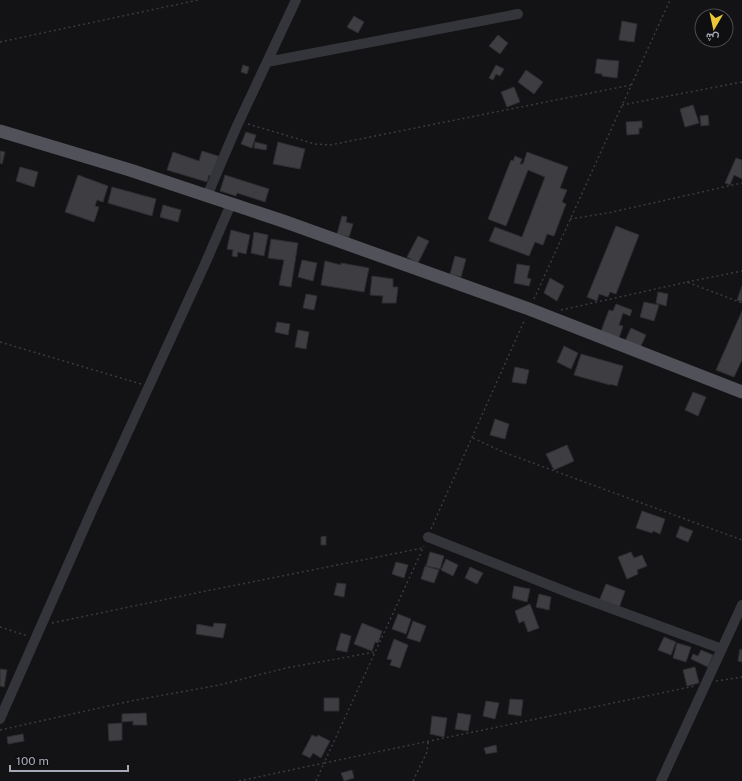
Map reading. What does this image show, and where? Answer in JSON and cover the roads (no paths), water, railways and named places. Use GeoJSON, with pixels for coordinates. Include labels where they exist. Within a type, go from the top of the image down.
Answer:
{"type":"FeatureCollection","features":[{"type":"Feature","properties":{"kind":"main road"},"geometry":{"type":"LineString","coordinates":[[0,131],[231,204],[530,309],[742,392]]}},
{"type":"Feature","properties":{"kind":"street"},"geometry":{"type":"LineString","coordinates":[[207,196],[239,121],[296,0]]}},
{"type":"Feature","properties":{"kind":"street"},"geometry":{"type":"LineString","coordinates":[[267,62],[518,14]]}},
{"type":"Feature","properties":{"kind":"street"},"geometry":{"type":"LineString","coordinates":[[0,719],[93,508],[231,204]]}},
{"type":"Feature","properties":{"kind":"street"},"geometry":{"type":"LineString","coordinates":[[428,537],[565,591],[722,649]]}},
{"type":"Feature","properties":{"kind":"street"},"geometry":{"type":"LineString","coordinates":[[661,781],[742,605]]}}]}
